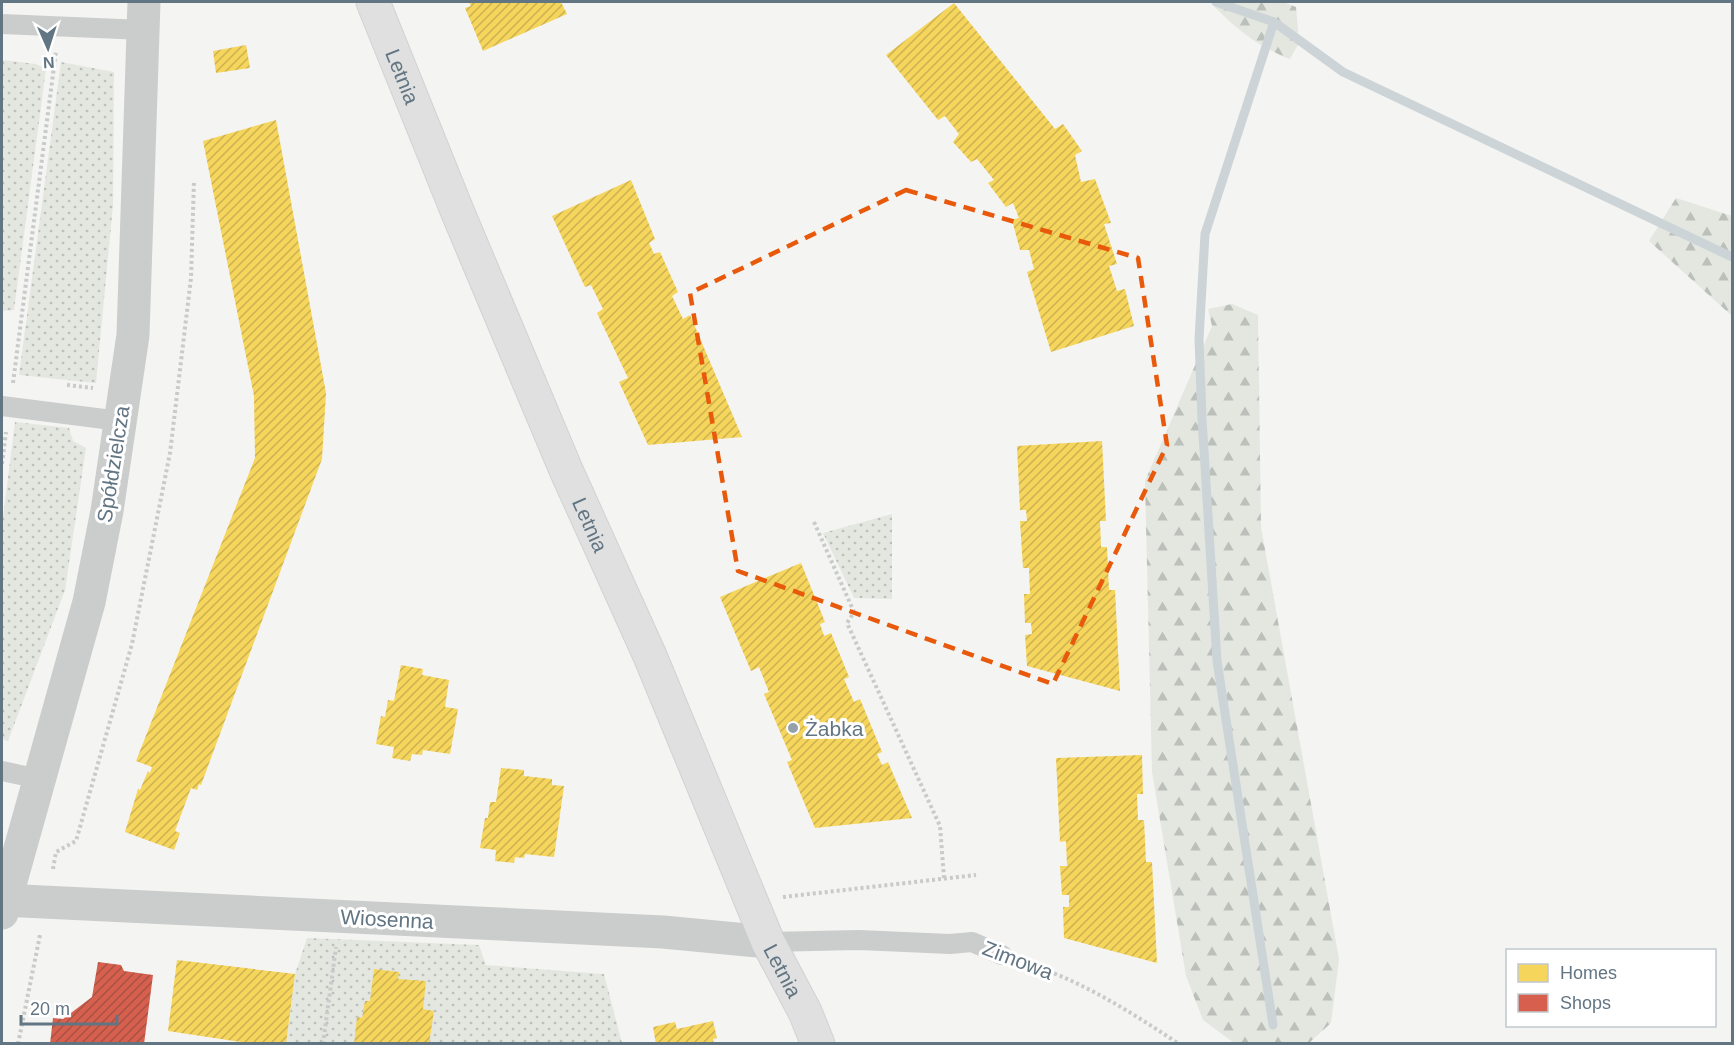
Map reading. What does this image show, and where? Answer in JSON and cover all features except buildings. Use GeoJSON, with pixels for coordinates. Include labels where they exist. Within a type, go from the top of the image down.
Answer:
{"type":"FeatureCollection","features":[{"type":"Feature","properties":{"kind":"street","name":"Letnia"},"geometry":{"type":"LineString","coordinates":[[373,2],[566,470],[650,656],[768,942],[805,1012],[818,1044]]}},
{"type":"Feature","properties":{"kind":"street","name":"Spółdzielcza"},"geometry":{"type":"LineString","coordinates":[[3,904],[88,602],[107,511],[133,335],[144,16]]}},
{"type":"Feature","properties":{"kind":"street","name":"Wiosenna"},"geometry":{"type":"LineString","coordinates":[[3,904],[46,902],[663,932],[768,942]]}},
{"type":"Feature","properties":{"kind":"lane"},"geometry":{"type":"LineString","coordinates":[[2,24],[60,26],[144,16]]}},
{"type":"Feature","properties":{"kind":"lane"},"geometry":{"type":"LineString","coordinates":[[5,406],[120,421]]}},
{"type":"Feature","properties":{"kind":"lane"},"geometry":{"type":"LineString","coordinates":[[2,771],[39,779]]}},
{"type":"Feature","properties":{"kind":"lane","name":"Zimowa"},"geometry":{"type":"LineString","coordinates":[[768,942],[859,940],[950,944],[972,942],[1002,955]]}},
{"type":"Feature","properties":{"kind":"path"},"geometry":{"type":"LineString","coordinates":[[2,464],[5,406],[60,26]]}},
{"type":"Feature","properties":{"kind":"path"},"geometry":{"type":"LineString","coordinates":[[18,1044],[56,852],[76,841],[132,644],[170,453],[191,278],[194,180]]}},
{"type":"Feature","properties":{"kind":"path"},"geometry":{"type":"LineString","coordinates":[[814,522],[854,612],[847,623],[940,826],[944,878]]}},
{"type":"Feature","properties":{"kind":"path"},"geometry":{"type":"LineString","coordinates":[[751,900],[976,875]]}},
{"type":"Feature","properties":{"kind":"path"},"geometry":{"type":"LineString","coordinates":[[323,1044],[340,916]]}},
{"type":"Feature","properties":{"kind":"path","name":"Zimowa"},"geometry":{"type":"LineString","coordinates":[[1002,955],[1077,983],[1136,1015],[1179,1044]]}},
{"type":"Feature","properties":{"kind":"highlighted area"},"geometry":{"type":"Polygon","coordinates":[[[906,190],[1138,258],[1167,445],[1053,684],[738,571],[690,293],[906,190]]]}},
{"type":"Feature","properties":{"kind":"green space"},"geometry":{"type":"Polygon","coordinates":[[[1210,2],[1283,2],[1296,7],[1299,43],[1290,59],[1266,48],[1247,35],[1210,2]]]}},
{"type":"Feature","properties":{"kind":"green space"},"geometry":{"type":"Polygon","coordinates":[[[2,60],[36,64],[46,69],[14,310],[2,311],[2,60]]]}},
{"type":"Feature","properties":{"kind":"green space"},"geometry":{"type":"Polygon","coordinates":[[[61,62],[114,72],[113,205],[96,383],[19,375],[61,62]]]}},
{"type":"Feature","properties":{"kind":"green space"},"geometry":{"type":"Polygon","coordinates":[[[1676,198],[1732,216],[1732,316],[1649,241],[1676,198]]]}},
{"type":"Feature","properties":{"kind":"green space"},"geometry":{"type":"Polygon","coordinates":[[[1232,304],[1258,315],[1261,527],[1339,959],[1331,1023],[1309,1043],[1234,1043],[1203,1020],[1186,976],[1152,772],[1145,481],[1212,326],[1208,309],[1232,304]]]}},
{"type":"Feature","properties":{"kind":"green space"},"geometry":{"type":"Polygon","coordinates":[[[15,422],[69,428],[73,441],[86,448],[65,590],[8,741],[2,739],[2,525],[15,422]]]}},
{"type":"Feature","properties":{"kind":"green space"},"geometry":{"type":"Polygon","coordinates":[[[892,514],[892,599],[854,598],[823,533],[892,514]]]}},
{"type":"Feature","properties":{"kind":"green space"},"geometry":{"type":"Polygon","coordinates":[[[307,938],[479,945],[486,965],[604,974],[622,1043],[286,1044],[295,974],[307,938]]]}},
{"type":"Feature","properties":{"kind":"waterway"},"geometry":{"type":"LineString","coordinates":[[1216,2],[1274,22],[1343,72],[1732,257]]}},
{"type":"Feature","properties":{"kind":"waterway"},"geometry":{"type":"LineString","coordinates":[[1273,1025],[1217,661],[1199,339],[1205,234],[1274,22]]}},
{"type":"Feature","properties":{"kind":"place","name":"Żabka"},"geometry":{"type":"Point","coordinates":[793,728]}}]}
